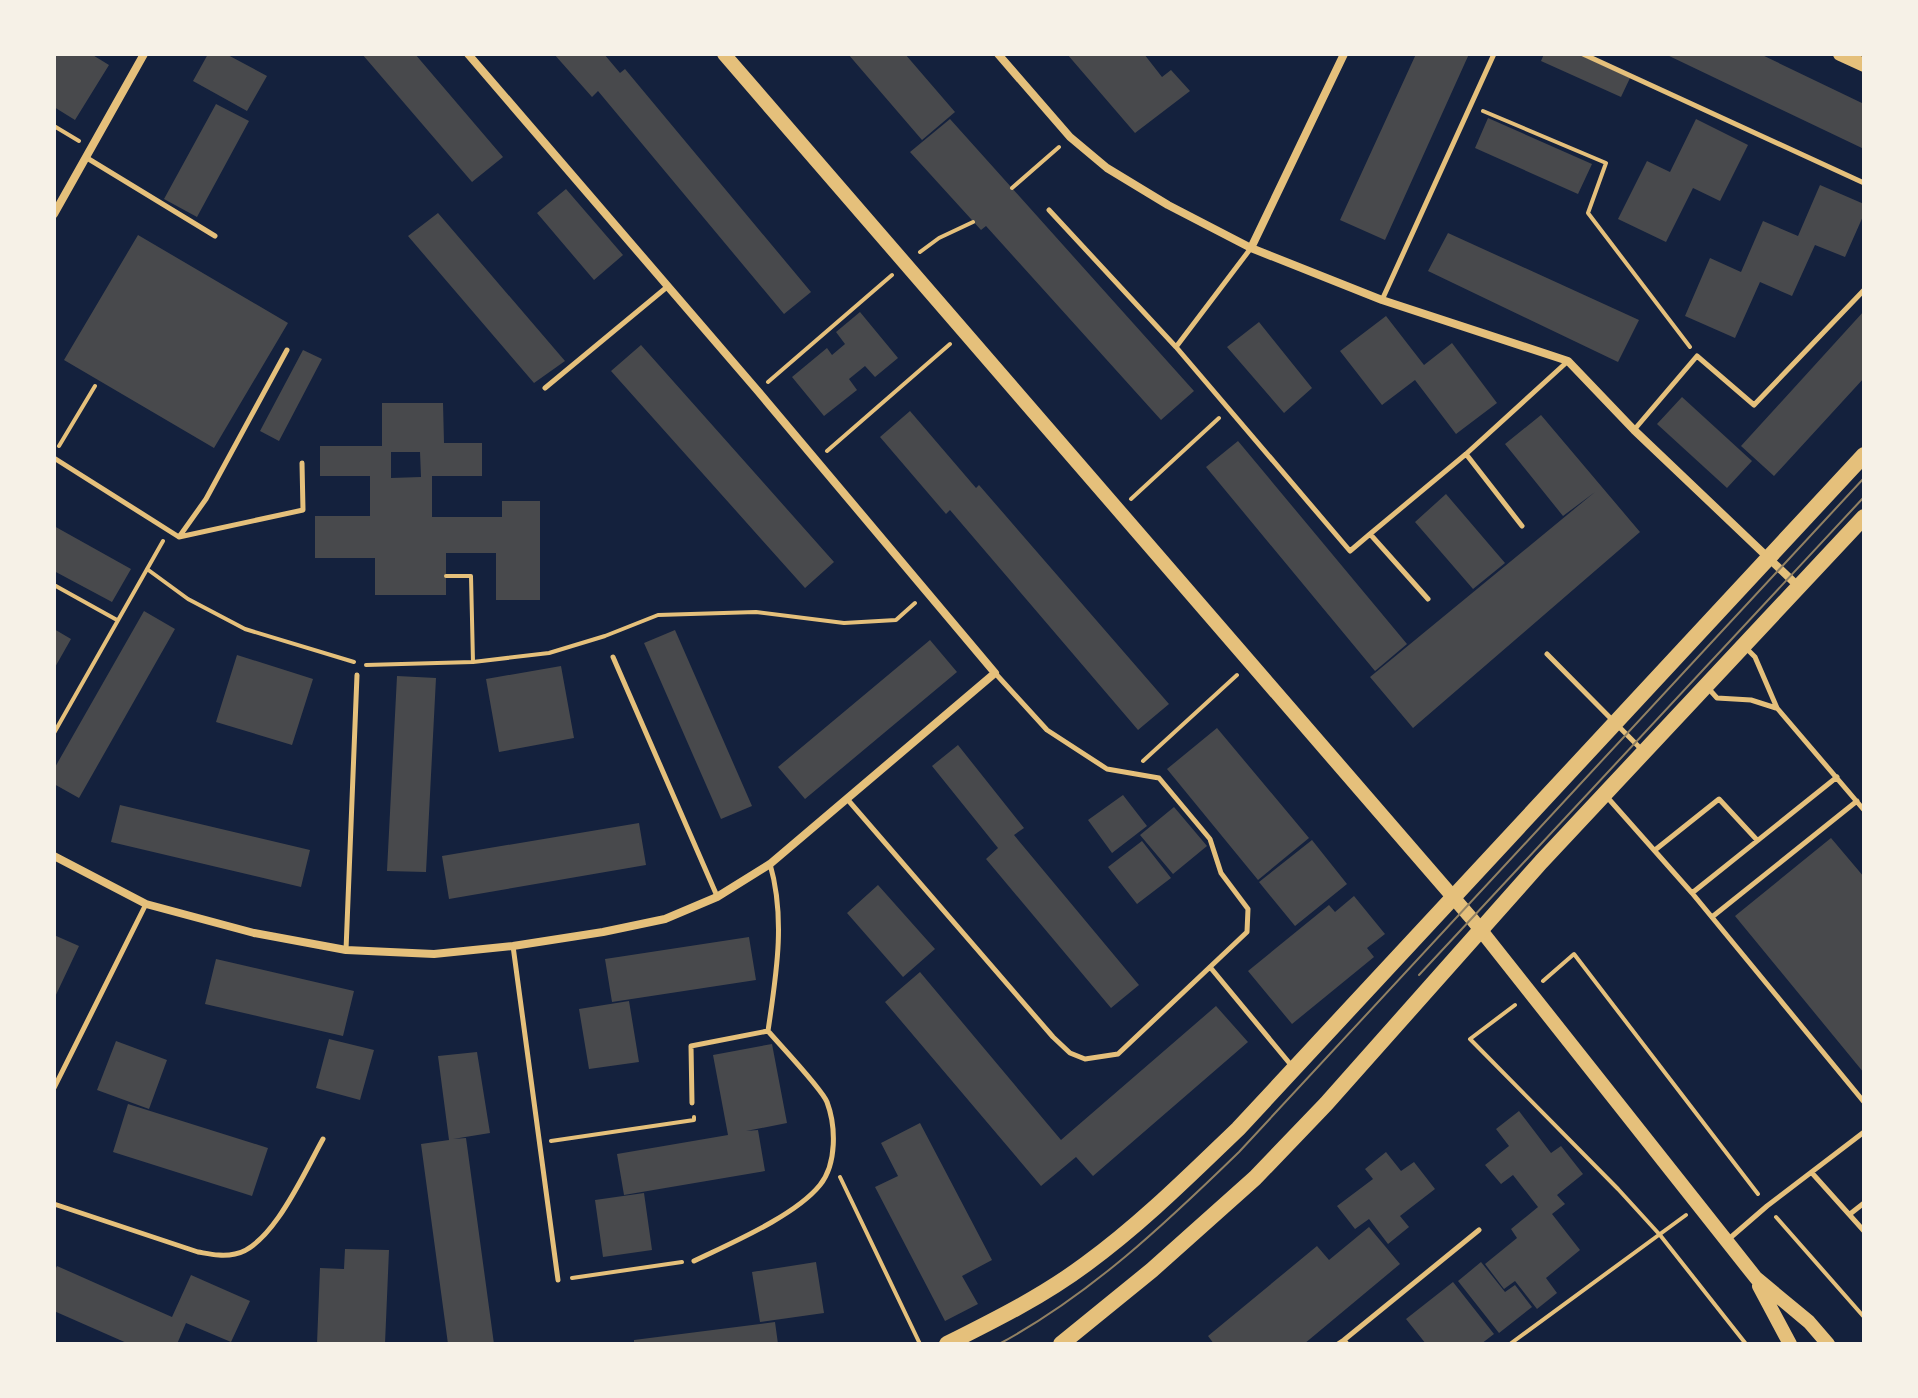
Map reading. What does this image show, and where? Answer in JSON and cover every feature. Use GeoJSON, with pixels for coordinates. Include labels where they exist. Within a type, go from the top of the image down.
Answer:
{"type":"FeatureCollection","features":[{"type":"Feature","properties":{"kind":"main road"},"geometry":{"type":"LineString","coordinates":[[724,54],[1481,931],[1756,1278],[1809,1322],[1828,1344]]}},
{"type":"Feature","properties":{"kind":"main road"},"geometry":{"type":"LineString","coordinates":[[1840,54],[1864,65]]}},
{"type":"Feature","properties":{"kind":"main road"},"geometry":{"type":"LineString","coordinates":[[947,1344],[1030,1302],[1086,1264],[1181,1183],[1295,1069],[1864,455]]}},
{"type":"Feature","properties":{"kind":"main road"},"geometry":{"type":"LineString","coordinates":[[1067,1342],[1188,1240],[1255,1178],[1864,517]]}},
{"type":"Feature","properties":{"kind":"main road"},"geometry":{"type":"LineString","coordinates":[[1756,1278],[1790,1344]]}},
{"type":"Feature","properties":{"kind":"street"},"geometry":{"type":"LineString","coordinates":[[54,214],[144,54]]}},
{"type":"Feature","properties":{"kind":"street"},"geometry":{"type":"LineString","coordinates":[[54,856],[146,904],[254,933],[346,950],[434,954],[603,932],[665,919],[717,897],[770,864],[995,673],[468,54]]}},
{"type":"Feature","properties":{"kind":"street"},"geometry":{"type":"LineString","coordinates":[[998,54],[1070,137],[1107,168],[1168,205],[1251,248],[1382,300],[1568,361],[1634,430],[1799,587]]}},
{"type":"Feature","properties":{"kind":"street"},"geometry":{"type":"LineString","coordinates":[[1251,248],[1344,54]]}},
{"type":"Feature","properties":{"kind":"lane"},"geometry":{"type":"LineString","coordinates":[[1382,300],[1494,54]]}},
{"type":"Feature","properties":{"kind":"lane"},"geometry":{"type":"LineString","coordinates":[[1583,54],[1864,183]]}},
{"type":"Feature","properties":{"kind":"lane"},"geometry":{"type":"LineString","coordinates":[[86,157],[215,236]]}},
{"type":"Feature","properties":{"kind":"lane"},"geometry":{"type":"LineString","coordinates":[[1049,210],[1176,347],[1350,551],[1466,454],[1568,361]]}},
{"type":"Feature","properties":{"kind":"lane"},"geometry":{"type":"LineString","coordinates":[[1176,347],[1251,248]]}},
{"type":"Feature","properties":{"kind":"lane"},"geometry":{"type":"LineString","coordinates":[[545,388],[667,287]]}},
{"type":"Feature","properties":{"kind":"lane"},"geometry":{"type":"LineString","coordinates":[[1634,430],[1697,356],[1754,405],[1864,290]]}},
{"type":"Feature","properties":{"kind":"lane"},"geometry":{"type":"LineString","coordinates":[[179,537],[206,499],[287,350]]}},
{"type":"Feature","properties":{"kind":"lane"},"geometry":{"type":"LineString","coordinates":[[1466,454],[1522,526]]}},
{"type":"Feature","properties":{"kind":"lane"},"geometry":{"type":"LineString","coordinates":[[54,456],[179,537],[303,510],[302,463]]}},
{"type":"Feature","properties":{"kind":"lane"},"geometry":{"type":"LineString","coordinates":[[1370,534],[1428,599]]}},
{"type":"Feature","properties":{"kind":"lane"},"geometry":{"type":"LineString","coordinates":[[1744,647],[1755,657],[1777,708],[1864,810]]}},
{"type":"Feature","properties":{"kind":"lane"},"geometry":{"type":"LineString","coordinates":[[1547,654],[1645,753]]}},
{"type":"Feature","properties":{"kind":"lane"},"geometry":{"type":"LineString","coordinates":[[613,657],[717,897]]}},
{"type":"Feature","properties":{"kind":"lane"},"geometry":{"type":"LineString","coordinates":[[848,800],[1070,1053],[1085,1059],[1118,1054],[1247,932],[1248,909],[1221,873],[1210,839],[1159,778],[1107,769],[1047,730],[995,673]]}},
{"type":"Feature","properties":{"kind":"lane"},"geometry":{"type":"LineString","coordinates":[[346,950],[357,675]]}},
{"type":"Feature","properties":{"kind":"lane"},"geometry":{"type":"LineString","coordinates":[[1707,688],[1717,698],[1751,700],[1777,708]]}},
{"type":"Feature","properties":{"kind":"lane"},"geometry":{"type":"LineString","coordinates":[[1692,893],[1837,777]]}},
{"type":"Feature","properties":{"kind":"lane"},"geometry":{"type":"LineString","coordinates":[[1605,795],[1692,893],[1864,1102]]}},
{"type":"Feature","properties":{"kind":"lane"},"geometry":{"type":"LineString","coordinates":[[1655,850],[1719,799],[1757,840]]}},
{"type":"Feature","properties":{"kind":"lane"},"geometry":{"type":"LineString","coordinates":[[1712,917],[1857,801]]}},
{"type":"Feature","properties":{"kind":"lane"},"geometry":{"type":"LineString","coordinates":[[694,1261],[795,1207],[821,1184],[832,1161],[827,1101],[768,1031],[779,939],[778,891],[770,864]]}},
{"type":"Feature","properties":{"kind":"lane"},"geometry":{"type":"LineString","coordinates":[[54,1088],[146,904]]}},
{"type":"Feature","properties":{"kind":"lane"},"geometry":{"type":"LineString","coordinates":[[513,946],[558,1280]]}},
{"type":"Feature","properties":{"kind":"lane"},"geometry":{"type":"LineString","coordinates":[[1210,967],[1295,1069]]}},
{"type":"Feature","properties":{"kind":"lane"},"geometry":{"type":"LineString","coordinates":[[692,1103],[691,1046],[768,1031]]}},
{"type":"Feature","properties":{"kind":"lane"},"geometry":{"type":"LineString","coordinates":[[1726,1242],[1767,1206],[1864,1132]]}},
{"type":"Feature","properties":{"kind":"lane"},"geometry":{"type":"LineString","coordinates":[[54,1204],[198,1252],[219,1256],[238,1254],[256,1246],[269,1233],[323,1139]]}},
{"type":"Feature","properties":{"kind":"lane"},"geometry":{"type":"LineString","coordinates":[[1812,1173],[1864,1231]]}},
{"type":"Feature","properties":{"kind":"lane"},"geometry":{"type":"LineString","coordinates":[[1850,1214],[1864,1203]]}},
{"type":"Feature","properties":{"kind":"lane"},"geometry":{"type":"LineString","coordinates":[[1343,1343],[1479,1230]]}},
{"type":"Feature","properties":{"kind":"path"},"geometry":{"type":"LineString","coordinates":[[1470,105],[1606,163],[1588,213],[1697,356]]}},
{"type":"Feature","properties":{"kind":"path"},"geometry":{"type":"LineString","coordinates":[[54,126],[91,148]]}},
{"type":"Feature","properties":{"kind":"path"},"geometry":{"type":"LineString","coordinates":[[1012,188],[1070,137]]}},
{"type":"Feature","properties":{"kind":"path"},"geometry":{"type":"LineString","coordinates":[[757,390],[905,264],[939,238],[973,222]]}},
{"type":"Feature","properties":{"kind":"path"},"geometry":{"type":"LineString","coordinates":[[816,461],[963,332]]}},
{"type":"Feature","properties":{"kind":"path"},"geometry":{"type":"LineString","coordinates":[[54,456],[95,386]]}},
{"type":"Feature","properties":{"kind":"path"},"geometry":{"type":"LineString","coordinates":[[1118,511],[1230,409]]}},
{"type":"Feature","properties":{"kind":"path"},"geometry":{"type":"LineString","coordinates":[[54,733],[169,530]]}},
{"type":"Feature","properties":{"kind":"path"},"geometry":{"type":"LineString","coordinates":[[147,569],[188,599],[245,629],[362,665],[473,662],[549,653],[658,615],[756,612],[844,623],[896,620],[927,592]]}},
{"type":"Feature","properties":{"kind":"path"},"geometry":{"type":"LineString","coordinates":[[446,576],[471,576],[473,662]]}},
{"type":"Feature","properties":{"kind":"path"},"geometry":{"type":"LineString","coordinates":[[54,585],[117,620]]}},
{"type":"Feature","properties":{"kind":"path"},"geometry":{"type":"LineString","coordinates":[[1140,775],[1144,760],[1249,664]]}},
{"type":"Feature","properties":{"kind":"path"},"geometry":{"type":"LineString","coordinates":[[539,1143],[694,1120],[692,1103]]}},
{"type":"Feature","properties":{"kind":"path"},"geometry":{"type":"LineString","coordinates":[[832,1161],[920,1344]]}},
{"type":"Feature","properties":{"kind":"path"},"geometry":{"type":"LineString","coordinates":[[1510,1344],[1699,1206]]}},
{"type":"Feature","properties":{"kind":"path"},"geometry":{"type":"LineString","coordinates":[[558,1280],[694,1261]]}},
{"type":"Feature","properties":{"kind":"building"},"geometry":{"type":"Polygon","coordinates":[[[54,54],[91,54],[109,65],[75,120],[54,107],[54,54]]]}},
{"type":"Feature","properties":{"kind":"building"},"geometry":{"type":"Polygon","coordinates":[[[208,54],[226,54],[267,76],[247,111],[193,81],[208,54]]]}},
{"type":"Feature","properties":{"kind":"building"},"geometry":{"type":"Polygon","coordinates":[[[362,54],[415,54],[503,157],[472,182],[362,54]]]}},
{"type":"Feature","properties":{"kind":"building"},"geometry":{"type":"Polygon","coordinates":[[[554,54],[604,54],[620,73],[625,69],[811,292],[784,314],[598,91],[592,97],[554,54]]]}},
{"type":"Feature","properties":{"kind":"building"},"geometry":{"type":"Polygon","coordinates":[[[848,54],[905,54],[955,112],[922,140],[848,54]]]}},
{"type":"Feature","properties":{"kind":"building"},"geometry":{"type":"Polygon","coordinates":[[[1067,54],[1144,54],[1162,77],[1171,70],[1190,91],[1135,133],[1067,54]]]}},
{"type":"Feature","properties":{"kind":"building"},"geometry":{"type":"Polygon","coordinates":[[[1416,54],[1469,54],[1385,240],[1340,220],[1416,54]]]}},
{"type":"Feature","properties":{"kind":"building"},"geometry":{"type":"Polygon","coordinates":[[[1544,54],[1578,54],[1630,78],[1621,97],[1541,61],[1544,54]]]}},
{"type":"Feature","properties":{"kind":"building"},"geometry":{"type":"Polygon","coordinates":[[[1665,54],[1760,54],[1864,104],[1864,149],[1665,54]]]}},
{"type":"Feature","properties":{"kind":"building"},"geometry":{"type":"Polygon","coordinates":[[[216,104],[249,121],[197,217],[164,199],[216,104]]]}},
{"type":"Feature","properties":{"kind":"building"},"geometry":{"type":"Polygon","coordinates":[[[1488,118],[1592,164],[1578,194],[1475,148],[1488,118]]]}},
{"type":"Feature","properties":{"kind":"building"},"geometry":{"type":"Polygon","coordinates":[[[950,119],[1194,391],[1161,420],[986,226],[981,230],[910,152],[950,119]]]}},
{"type":"Feature","properties":{"kind":"building"},"geometry":{"type":"Polygon","coordinates":[[[1696,119],[1748,145],[1720,201],[1693,188],[1666,242],[1618,219],[1647,161],[1670,172],[1696,119]]]}},
{"type":"Feature","properties":{"kind":"building"},"geometry":{"type":"Polygon","coordinates":[[[1820,185],[1864,204],[1864,214],[1845,257],[1815,245],[1792,296],[1760,282],[1735,338],[1685,316],[1710,258],[1741,272],[1763,221],[1798,236],[1820,185]]]}},
{"type":"Feature","properties":{"kind":"building"},"geometry":{"type":"Polygon","coordinates":[[[566,189],[623,255],[594,280],[537,213],[566,189]]]}},
{"type":"Feature","properties":{"kind":"building"},"geometry":{"type":"Polygon","coordinates":[[[438,213],[565,361],[534,383],[408,236],[438,213]]]}},
{"type":"Feature","properties":{"kind":"building"},"geometry":{"type":"Polygon","coordinates":[[[1448,233],[1639,320],[1618,362],[1428,271],[1448,233]]]}},
{"type":"Feature","properties":{"kind":"building"},"geometry":{"type":"Polygon","coordinates":[[[138,235],[288,323],[214,448],[64,360],[138,235]]]}},
{"type":"Feature","properties":{"kind":"building"},"geometry":{"type":"Polygon","coordinates":[[[1864,311],[1864,378],[1774,476],[1741,446],[1864,311]]]}},
{"type":"Feature","properties":{"kind":"building"},"geometry":{"type":"Polygon","coordinates":[[[860,312],[898,358],[875,377],[865,366],[849,379],[857,390],[824,416],[792,377],[827,348],[832,355],[845,344],[836,332],[860,312]]]}},
{"type":"Feature","properties":{"kind":"building"},"geometry":{"type":"Polygon","coordinates":[[[1386,316],[1424,365],[1452,343],[1497,403],[1456,434],[1415,380],[1382,405],[1340,351],[1386,316]]]}},
{"type":"Feature","properties":{"kind":"building"},"geometry":{"type":"Polygon","coordinates":[[[1259,322],[1312,388],[1284,413],[1227,347],[1259,322]]]}},
{"type":"Feature","properties":{"kind":"building"},"geometry":{"type":"Polygon","coordinates":[[[641,345],[834,562],[805,588],[611,371],[641,345]]]}},
{"type":"Feature","properties":{"kind":"building"},"geometry":{"type":"Polygon","coordinates":[[[303,350],[322,359],[279,441],[260,431],[303,350]]]}},
{"type":"Feature","properties":{"kind":"building"},"geometry":{"type":"Polygon","coordinates":[[[1682,397],[1752,461],[1727,488],[1657,424],[1682,397]]]}},
{"type":"Feature","properties":{"kind":"building"},"geometry":{"type":"Polygon","coordinates":[[[382,403],[443,403],[444,443],[482,443],[482,476],[432,476],[432,517],[502,517],[502,501],[540,501],[540,600],[496,600],[496,553],[446,553],[446,595],[375,595],[375,558],[315,558],[315,516],[370,516],[370,476],[320,476],[320,446],[382,446],[382,403]],[[391,452],[391,478],[421,477],[420,452],[391,452]]]}},
{"type":"Feature","properties":{"kind":"building"},"geometry":{"type":"Polygon","coordinates":[[[910,411],[976,488],[979,485],[1169,704],[1138,730],[950,510],[946,514],[880,437],[910,411]]]}},
{"type":"Feature","properties":{"kind":"building"},"geometry":{"type":"Polygon","coordinates":[[[1541,415],[1640,532],[1413,728],[1370,677],[1595,492],[1563,516],[1505,444],[1541,415]]]}},
{"type":"Feature","properties":{"kind":"building"},"geometry":{"type":"Polygon","coordinates":[[[1238,441],[1407,644],[1375,671],[1206,467],[1238,441]]]}},
{"type":"Feature","properties":{"kind":"building"},"geometry":{"type":"Polygon","coordinates":[[[1446,494],[1505,563],[1473,589],[1415,522],[1446,494]]]}},
{"type":"Feature","properties":{"kind":"building"},"geometry":{"type":"Polygon","coordinates":[[[54,526],[131,569],[112,602],[54,571],[54,526]]]}},
{"type":"Feature","properties":{"kind":"building"},"geometry":{"type":"Polygon","coordinates":[[[144,611],[175,629],[79,798],[54,784],[54,769],[144,611]]]}},
{"type":"Feature","properties":{"kind":"building"},"geometry":{"type":"Polygon","coordinates":[[[54,629],[71,639],[54,669],[54,629]]]}},
{"type":"Feature","properties":{"kind":"building"},"geometry":{"type":"Polygon","coordinates":[[[675,630],[752,806],[721,819],[644,643],[675,630]]]}},
{"type":"Feature","properties":{"kind":"building"},"geometry":{"type":"Polygon","coordinates":[[[930,640],[957,672],[805,799],[778,767],[930,640]]]}},
{"type":"Feature","properties":{"kind":"building"},"geometry":{"type":"Polygon","coordinates":[[[237,655],[313,679],[292,745],[216,722],[237,655]]]}},
{"type":"Feature","properties":{"kind":"building"},"geometry":{"type":"Polygon","coordinates":[[[561,666],[574,738],[499,752],[486,679],[561,666]]]}},
{"type":"Feature","properties":{"kind":"building"},"geometry":{"type":"Polygon","coordinates":[[[397,676],[436,678],[426,872],[387,871],[397,676]]]}},
{"type":"Feature","properties":{"kind":"building"},"geometry":{"type":"Polygon","coordinates":[[[1217,728],[1309,838],[1258,880],[1167,769],[1217,728]]]}},
{"type":"Feature","properties":{"kind":"building"},"geometry":{"type":"Polygon","coordinates":[[[958,745],[1024,828],[1014,835],[1139,985],[1111,1008],[986,859],[998,848],[932,766],[958,745]]]}},
{"type":"Feature","properties":{"kind":"building"},"geometry":{"type":"Polygon","coordinates":[[[1123,795],[1147,826],[1112,853],[1088,820],[1123,795]]]}},
{"type":"Feature","properties":{"kind":"building"},"geometry":{"type":"Polygon","coordinates":[[[120,805],[310,850],[301,887],[111,842],[120,805]]]}},
{"type":"Feature","properties":{"kind":"building"},"geometry":{"type":"Polygon","coordinates":[[[1174,807],[1207,846],[1173,874],[1140,835],[1174,807]]]}},
{"type":"Feature","properties":{"kind":"building"},"geometry":{"type":"Polygon","coordinates":[[[639,823],[646,865],[449,899],[442,856],[639,823]]]}},
{"type":"Feature","properties":{"kind":"building"},"geometry":{"type":"Polygon","coordinates":[[[1831,838],[1864,877],[1864,1073],[1735,916],[1831,838]]]}},
{"type":"Feature","properties":{"kind":"building"},"geometry":{"type":"Polygon","coordinates":[[[1312,840],[1347,884],[1295,926],[1259,882],[1312,840]]]}},
{"type":"Feature","properties":{"kind":"building"},"geometry":{"type":"Polygon","coordinates":[[[1142,841],[1171,878],[1137,904],[1108,867],[1142,841]]]}},
{"type":"Feature","properties":{"kind":"building"},"geometry":{"type":"Polygon","coordinates":[[[878,885],[935,949],[903,977],[847,913],[878,885]]]}},
{"type":"Feature","properties":{"kind":"building"},"geometry":{"type":"Polygon","coordinates":[[[1354,896],[1385,934],[1367,948],[1374,957],[1292,1024],[1248,971],[1329,905],[1335,912],[1354,896]]]}},
{"type":"Feature","properties":{"kind":"building"},"geometry":{"type":"Polygon","coordinates":[[[54,935],[79,946],[54,999],[54,935]]]}},
{"type":"Feature","properties":{"kind":"building"},"geometry":{"type":"Polygon","coordinates":[[[749,937],[756,980],[612,1002],[605,959],[749,937]]]}},
{"type":"Feature","properties":{"kind":"building"},"geometry":{"type":"Polygon","coordinates":[[[216,959],[354,991],[343,1036],[205,1004],[216,959]]]}},
{"type":"Feature","properties":{"kind":"building"},"geometry":{"type":"Polygon","coordinates":[[[920,972],[1061,1140],[1216,1006],[1248,1042],[1093,1176],[1076,1157],[1041,1186],[885,1002],[920,972]]]}},
{"type":"Feature","properties":{"kind":"building"},"geometry":{"type":"Polygon","coordinates":[[[629,1001],[639,1062],[589,1069],[579,1009],[629,1001]]]}},
{"type":"Feature","properties":{"kind":"building"},"geometry":{"type":"Polygon","coordinates":[[[329,1039],[374,1050],[360,1100],[316,1088],[329,1039]]]}},
{"type":"Feature","properties":{"kind":"building"},"geometry":{"type":"Polygon","coordinates":[[[116,1041],[167,1060],[149,1109],[97,1090],[116,1041]]]}},
{"type":"Feature","properties":{"kind":"building"},"geometry":{"type":"Polygon","coordinates":[[[772,1044],[787,1123],[746,1131],[758,1130],[765,1171],[624,1195],[617,1154],[728,1135],[713,1055],[772,1044]]]}},
{"type":"Feature","properties":{"kind":"building"},"geometry":{"type":"Polygon","coordinates":[[[477,1052],[490,1133],[453,1139],[466,1138],[494,1344],[448,1344],[421,1144],[449,1140],[438,1056],[477,1052]]]}},
{"type":"Feature","properties":{"kind":"building"},"geometry":{"type":"Polygon","coordinates":[[[128,1104],[268,1148],[252,1196],[113,1152],[128,1104]]]}},
{"type":"Feature","properties":{"kind":"building"},"geometry":{"type":"Polygon","coordinates":[[[1519,1111],[1551,1153],[1561,1146],[1583,1174],[1557,1195],[1565,1204],[1552,1214],[1580,1250],[1546,1278],[1557,1293],[1537,1309],[1515,1281],[1504,1289],[1485,1264],[1517,1238],[1511,1229],[1538,1207],[1513,1175],[1501,1184],[1485,1165],[1509,1146],[1496,1129],[1519,1111]]]}},
{"type":"Feature","properties":{"kind":"building"},"geometry":{"type":"Polygon","coordinates":[[[920,1123],[992,1260],[962,1276],[978,1304],[945,1321],[875,1187],[898,1176],[881,1143],[920,1123]]]}},
{"type":"Feature","properties":{"kind":"building"},"geometry":{"type":"Polygon","coordinates":[[[1386,1152],[1401,1171],[1414,1162],[1435,1189],[1400,1216],[1409,1227],[1388,1244],[1369,1219],[1355,1229],[1337,1206],[1373,1179],[1365,1169],[1386,1152]]]}},
{"type":"Feature","properties":{"kind":"building"},"geometry":{"type":"Polygon","coordinates":[[[644,1193],[652,1250],[603,1257],[595,1200],[644,1193]]]}},
{"type":"Feature","properties":{"kind":"building"},"geometry":{"type":"Polygon","coordinates":[[[1369,1227],[1400,1264],[1304,1344],[1214,1344],[1208,1336],[1317,1246],[1329,1260],[1369,1227]]]}},
{"type":"Feature","properties":{"kind":"building"},"geometry":{"type":"Polygon","coordinates":[[[345,1249],[389,1250],[385,1344],[317,1344],[320,1268],[344,1269],[345,1249]]]}},
{"type":"Feature","properties":{"kind":"building"},"geometry":{"type":"Polygon","coordinates":[[[816,1262],[824,1313],[760,1322],[752,1272],[816,1262]]]}},
{"type":"Feature","properties":{"kind":"building"},"geometry":{"type":"Polygon","coordinates":[[[1481,1262],[1505,1292],[1515,1285],[1532,1307],[1499,1333],[1458,1281],[1481,1262]]]}},
{"type":"Feature","properties":{"kind":"building"},"geometry":{"type":"Polygon","coordinates":[[[57,1266],[172,1317],[191,1275],[250,1301],[231,1342],[186,1323],[177,1344],[129,1344],[54,1311],[54,1272],[57,1266]]]}},
{"type":"Feature","properties":{"kind":"building"},"geometry":{"type":"Polygon","coordinates":[[[1453,1282],[1494,1334],[1481,1344],[1426,1344],[1406,1319],[1453,1282]]]}},
{"type":"Feature","properties":{"kind":"building"},"geometry":{"type":"Polygon","coordinates":[[[775,1322],[778,1344],[634,1344],[634,1340],[775,1322]]]}},
{"type":"Feature","properties":{"kind":"tram line"},"geometry":{"type":"LineString","coordinates":[[999,1344],[1096,1280],[1155,1231],[1239,1152],[1864,478]]}},
{"type":"Feature","properties":{"kind":"tram line"},"geometry":{"type":"LineString","coordinates":[[1419,975],[1864,497]]}}]}
